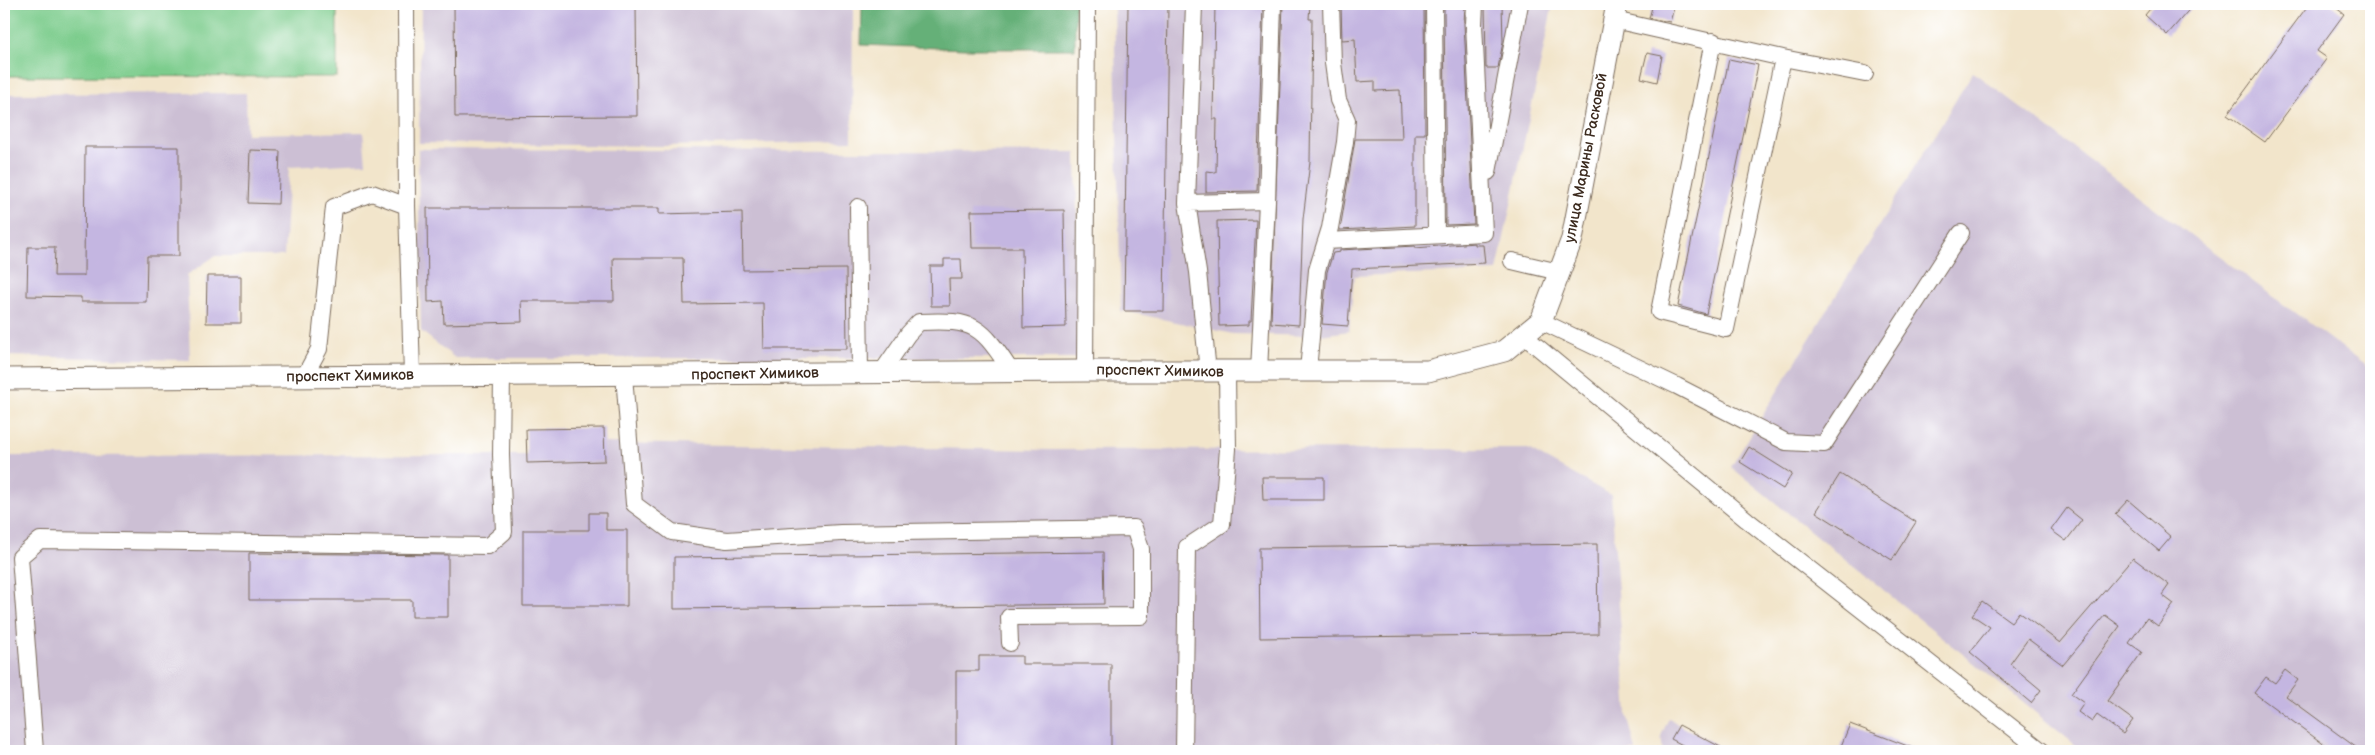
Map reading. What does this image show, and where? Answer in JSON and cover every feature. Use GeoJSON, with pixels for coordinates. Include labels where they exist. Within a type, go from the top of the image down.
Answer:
{"type":"FeatureCollection","features":[{"type":"Feature","properties":{"kind":"main road","name":"улица Марины Расковой"},"geometry":{"type":"LineString","coordinates":[[1541,321],[1572,239],[1615,12]]}},
{"type":"Feature","properties":{"kind":"main road"},"geometry":{"type":"LineString","coordinates":[[1523,335],[1541,321]]}},
{"type":"Feature","properties":{"kind":"main road","name":"проспект Химиков"},"geometry":{"type":"LineString","coordinates":[[4,379],[1085,370],[1218,372],[1428,371],[1504,351],[1523,335]]}},
{"type":"Feature","properties":{"kind":"street"},"geometry":{"type":"LineString","coordinates":[[406,4],[407,206],[412,375]]}},
{"type":"Feature","properties":{"kind":"street"},"geometry":{"type":"LineString","coordinates":[[1085,370],[1087,4]]}},
{"type":"Feature","properties":{"kind":"street"},"geometry":{"type":"LineString","coordinates":[[1184,751],[1188,547],[1222,524],[1228,449],[1218,372],[1198,272],[1187,203],[1194,4]]}},
{"type":"Feature","properties":{"kind":"street"},"geometry":{"type":"LineString","coordinates":[[1259,372],[1273,4]]}},
{"type":"Feature","properties":{"kind":"street"},"geometry":{"type":"LineString","coordinates":[[1308,371],[1317,270],[1326,241],[1344,151],[1347,120],[1338,100],[1333,63],[1331,4]]}},
{"type":"Feature","properties":{"kind":"street"},"geometry":{"type":"LineString","coordinates":[[1434,4],[1436,235]]}},
{"type":"Feature","properties":{"kind":"street"},"geometry":{"type":"LineString","coordinates":[[1326,241],[1484,232],[1474,24],[1475,4]]}},
{"type":"Feature","properties":{"kind":"street"},"geometry":{"type":"LineString","coordinates":[[1483,199],[1520,4]]}},
{"type":"Feature","properties":{"kind":"street"},"geometry":{"type":"LineString","coordinates":[[1615,12],[1713,41],[1783,58],[1866,74]]}},
{"type":"Feature","properties":{"kind":"street"},"geometry":{"type":"LineString","coordinates":[[1713,41],[1659,312],[1726,329],[1783,58]]}},
{"type":"Feature","properties":{"kind":"street"},"geometry":{"type":"LineString","coordinates":[[304,378],[319,349],[334,207],[372,193],[407,206]]}},
{"type":"Feature","properties":{"kind":"street"},"geometry":{"type":"LineString","coordinates":[[1187,203],[1266,200]]}},
{"type":"Feature","properties":{"kind":"street"},"geometry":{"type":"LineString","coordinates":[[858,207],[860,373]]}},
{"type":"Feature","properties":{"kind":"street"},"geometry":{"type":"LineString","coordinates":[[1541,321],[1660,377],[1786,442],[1824,444],[1962,233]]}},
{"type":"Feature","properties":{"kind":"street"},"geometry":{"type":"LineString","coordinates":[[1512,260],[1559,272]]}},
{"type":"Feature","properties":{"kind":"street"},"geometry":{"type":"LineString","coordinates":[[881,373],[908,334],[919,322],[941,321],[970,325],[988,337],[1011,371]]}},
{"type":"Feature","properties":{"kind":"street"},"geometry":{"type":"LineString","coordinates":[[1523,335],[1747,520],[2042,751]]}},
{"type":"Feature","properties":{"kind":"street"},"geometry":{"type":"LineString","coordinates":[[35,751],[20,557],[40,540],[488,546],[504,532],[501,455],[502,375]]}},
{"type":"Feature","properties":{"kind":"street"},"geometry":{"type":"LineString","coordinates":[[624,375],[634,504],[672,532],[726,540],[841,533],[1134,528],[1141,548],[1141,616],[1009,617],[1010,643]]}},
{"type":"Feature","properties":{"kind":"shaded area"},"geometry":{"type":"Polygon","coordinates":[[[421,4],[853,4],[852,141],[665,146],[419,143],[421,4]]]}},
{"type":"Feature","properties":{"kind":"shaded area"},"geometry":{"type":"Polygon","coordinates":[[[1114,4],[1553,4],[1497,271],[1354,276],[1349,331],[1314,336],[1233,334],[1124,311],[1121,313],[1114,4]]]}},
{"type":"Feature","properties":{"kind":"shaded area"},"geometry":{"type":"Polygon","coordinates":[[[1973,72],[2371,370],[2371,751],[2083,751],[1731,467],[1973,72]]]}},
{"type":"Feature","properties":{"kind":"shaded area"},"geometry":{"type":"Polygon","coordinates":[[[246,93],[247,134],[363,132],[366,163],[289,167],[284,256],[215,256],[187,275],[190,360],[4,356],[4,94],[246,93]]]}},
{"type":"Feature","properties":{"kind":"shaded area"},"geometry":{"type":"Polygon","coordinates":[[[418,149],[1076,152],[1079,358],[455,358],[421,331],[418,149]]]}},
{"type":"Feature","properties":{"kind":"shaded area"},"geometry":{"type":"Polygon","coordinates":[[[605,443],[1049,450],[1528,449],[1611,495],[1627,714],[1636,751],[4,751],[4,456],[527,455],[527,462],[605,461],[605,443]]]}},
{"type":"Feature","properties":{"kind":"shaded area"},"geometry":{"type":"Polygon","coordinates":[[[1669,718],[1728,751],[1663,751],[1661,736],[1669,718]]]}},
{"type":"Feature","properties":{"kind":"green space"},"geometry":{"type":"Polygon","coordinates":[[[4,4],[337,4],[337,77],[4,76],[4,4]]]}},
{"type":"Feature","properties":{"kind":"green space"},"geometry":{"type":"Polygon","coordinates":[[[862,4],[1075,4],[1075,49],[965,49],[861,45],[862,4]]]}},
{"type":"Feature","properties":{"kind":"building"},"geometry":{"type":"Polygon","coordinates":[[[454,4],[636,4],[637,116],[455,117],[454,4]]]}},
{"type":"Feature","properties":{"kind":"building"},"geometry":{"type":"Polygon","coordinates":[[[1128,4],[1168,4],[1164,311],[1124,311],[1128,4]]]}},
{"type":"Feature","properties":{"kind":"building"},"geometry":{"type":"Polygon","coordinates":[[[1215,4],[1263,4],[1257,191],[1206,192],[1206,171],[1216,172],[1217,119],[1213,119],[1215,4]]]}},
{"type":"Feature","properties":{"kind":"building"},"geometry":{"type":"Polygon","coordinates":[[[1283,4],[1310,4],[1309,19],[1312,19],[1310,162],[1303,219],[1299,325],[1271,323],[1283,4]]]}},
{"type":"Feature","properties":{"kind":"building"},"geometry":{"type":"Polygon","coordinates":[[[1424,4],[1425,134],[1415,134],[1415,226],[1340,230],[1355,139],[1402,139],[1400,90],[1375,91],[1375,81],[1357,82],[1355,39],[1342,40],[1341,5],[1424,4]]]}},
{"type":"Feature","properties":{"kind":"building"},"geometry":{"type":"Polygon","coordinates":[[[1444,4],[1465,4],[1464,24],[1474,224],[1446,225],[1444,4]]]}},
{"type":"Feature","properties":{"kind":"building"},"geometry":{"type":"Polygon","coordinates":[[[1485,4],[1502,4],[1503,42],[1498,68],[1486,68],[1485,4]]]}},
{"type":"Feature","properties":{"kind":"building"},"geometry":{"type":"Polygon","coordinates":[[[1653,4],[1674,8],[1670,22],[1649,18],[1653,4]]]}},
{"type":"Feature","properties":{"kind":"building"},"geometry":{"type":"Polygon","coordinates":[[[2154,4],[2194,4],[2167,35],[2145,15],[2154,4]]]}},
{"type":"Feature","properties":{"kind":"building"},"geometry":{"type":"Polygon","coordinates":[[[2309,4],[2331,4],[2344,14],[2317,51],[2327,58],[2265,142],[2227,115],[2309,4]]]}},
{"type":"Feature","properties":{"kind":"building"},"geometry":{"type":"Polygon","coordinates":[[[1647,53],[1662,56],[1657,82],[1641,78],[1647,53]]]}},
{"type":"Feature","properties":{"kind":"building"},"geometry":{"type":"Polygon","coordinates":[[[1729,59],[1758,65],[1706,314],[1678,306],[1729,59]]]}},
{"type":"Feature","properties":{"kind":"building"},"geometry":{"type":"Polygon","coordinates":[[[85,147],[179,147],[179,256],[147,256],[146,302],[81,302],[81,297],[27,296],[28,247],[55,247],[54,276],[84,276],[85,147]]]}},
{"type":"Feature","properties":{"kind":"building"},"geometry":{"type":"Polygon","coordinates":[[[250,150],[280,151],[278,204],[248,203],[250,150]]]}},
{"type":"Feature","properties":{"kind":"building"},"geometry":{"type":"Polygon","coordinates":[[[427,208],[659,208],[659,214],[742,212],[743,270],[846,269],[847,349],[764,349],[763,303],[684,304],[683,258],[613,258],[614,301],[521,301],[522,322],[444,324],[443,301],[428,302],[427,208]]]}},
{"type":"Feature","properties":{"kind":"building"},"geometry":{"type":"Polygon","coordinates":[[[1064,210],[1066,327],[1023,328],[1022,248],[972,248],[971,211],[1064,210]]]}},
{"type":"Feature","properties":{"kind":"building"},"geometry":{"type":"Polygon","coordinates":[[[1256,220],[1251,321],[1249,321],[1249,325],[1219,326],[1217,221],[1256,220]]]}},
{"type":"Feature","properties":{"kind":"building"},"geometry":{"type":"Polygon","coordinates":[[[1475,243],[1475,245],[1483,245],[1485,263],[1352,269],[1348,326],[1322,324],[1327,272],[1333,253],[1340,252],[1340,250],[1415,246],[1415,248],[1475,243]]]}},
{"type":"Feature","properties":{"kind":"building"},"geometry":{"type":"Polygon","coordinates":[[[944,259],[961,259],[962,279],[949,279],[950,306],[931,306],[930,266],[944,266],[944,259]]]}},
{"type":"Feature","properties":{"kind":"building"},"geometry":{"type":"Polygon","coordinates":[[[207,276],[241,276],[241,323],[206,323],[207,276]]]}},
{"type":"Feature","properties":{"kind":"building"},"geometry":{"type":"Polygon","coordinates":[[[604,428],[605,461],[527,463],[526,429],[604,428]]]}},
{"type":"Feature","properties":{"kind":"building"},"geometry":{"type":"Polygon","coordinates":[[[1749,447],[1792,474],[1783,489],[1740,462],[1749,447]]]}},
{"type":"Feature","properties":{"kind":"building"},"geometry":{"type":"Polygon","coordinates":[[[1840,474],[1916,522],[1892,560],[1816,512],[1840,474]]]}},
{"type":"Feature","properties":{"kind":"building"},"geometry":{"type":"Polygon","coordinates":[[[1262,477],[1324,477],[1324,500],[1263,500],[1262,477]]]}},
{"type":"Feature","properties":{"kind":"building"},"geometry":{"type":"Polygon","coordinates":[[[2128,500],[2171,537],[2159,551],[2115,514],[2128,500]]]}},
{"type":"Feature","properties":{"kind":"building"},"geometry":{"type":"Polygon","coordinates":[[[2067,508],[2082,520],[2066,541],[2051,530],[2067,508]]]}},
{"type":"Feature","properties":{"kind":"building"},"geometry":{"type":"Polygon","coordinates":[[[589,513],[606,513],[606,530],[627,530],[627,606],[523,606],[523,530],[589,530],[589,513]]]}},
{"type":"Feature","properties":{"kind":"building"},"geometry":{"type":"Polygon","coordinates":[[[1597,544],[1598,634],[1260,638],[1259,548],[1597,544]]]}},
{"type":"Feature","properties":{"kind":"building"},"geometry":{"type":"Polygon","coordinates":[[[1103,552],[1104,604],[674,609],[674,557],[1103,552]]]}},
{"type":"Feature","properties":{"kind":"building"},"geometry":{"type":"Polygon","coordinates":[[[249,553],[448,555],[448,617],[412,617],[412,600],[249,600],[249,553]]]}},
{"type":"Feature","properties":{"kind":"building"},"geometry":{"type":"Polygon","coordinates":[[[2133,558],[2169,585],[2162,595],[2174,604],[2158,626],[2147,618],[2129,643],[2142,652],[2107,701],[2133,720],[2123,734],[2097,715],[2092,722],[2078,712],[2084,703],[2071,694],[2120,626],[2105,615],[2063,665],[2028,639],[2010,664],[2041,690],[2031,703],[1970,652],[1990,627],[1972,615],[1982,601],[2011,622],[2019,612],[2060,643],[2133,558]]]}},
{"type":"Feature","properties":{"kind":"building"},"geometry":{"type":"Polygon","coordinates":[[[979,656],[1022,656],[1022,664],[1111,664],[1111,751],[956,751],[956,671],[979,671],[979,656]]]}},
{"type":"Feature","properties":{"kind":"building"},"geometry":{"type":"Polygon","coordinates":[[[2285,670],[2298,680],[2286,696],[2361,751],[2333,751],[2254,693],[2266,677],[2275,683],[2285,670]]]}},
{"type":"Feature","properties":{"kind":"building"},"geometry":{"type":"Polygon","coordinates":[[[1850,724],[1918,750],[1918,751],[1839,751],[1850,724]]]}},
{"type":"Feature","properties":{"kind":"building"},"geometry":{"type":"Polygon","coordinates":[[[1679,725],[1728,751],[1694,751],[1671,739],[1679,725]]]}}]}
